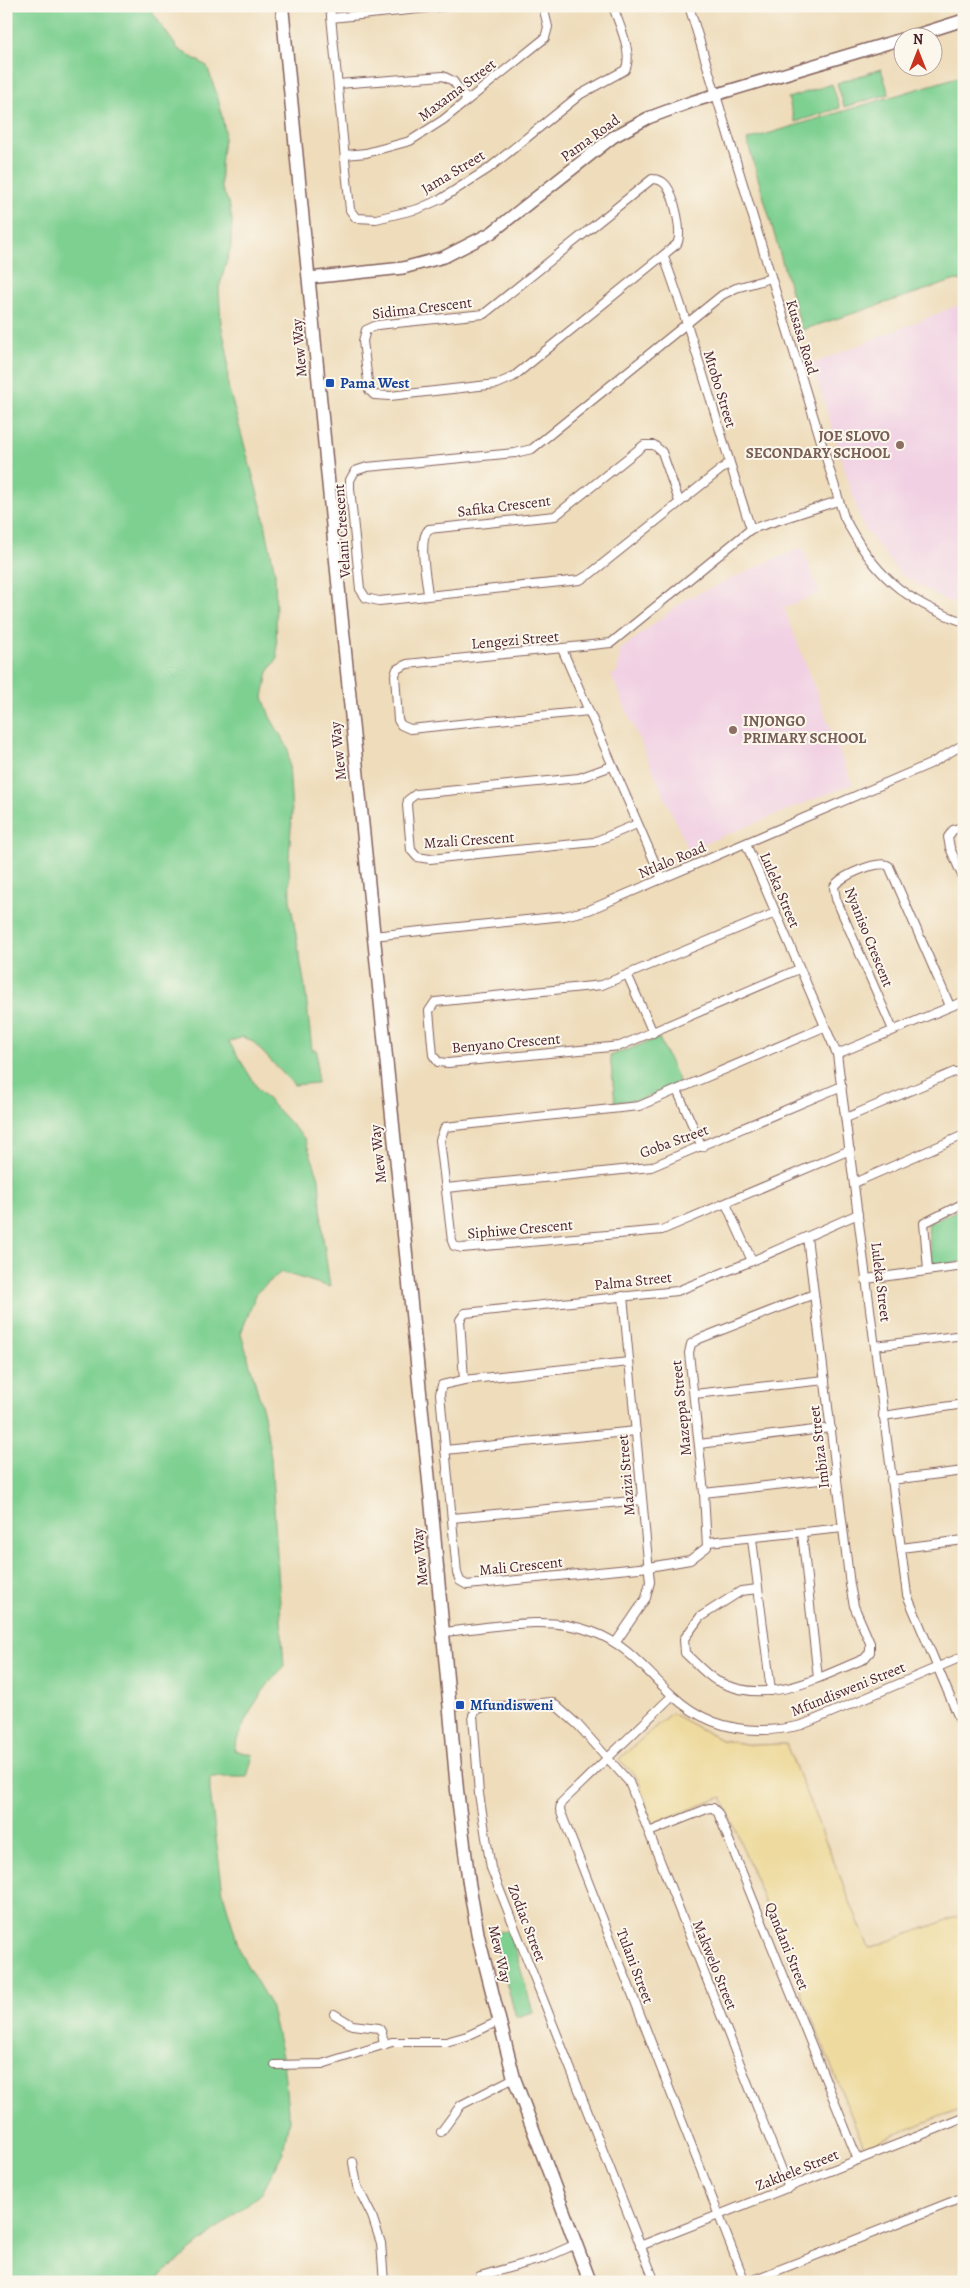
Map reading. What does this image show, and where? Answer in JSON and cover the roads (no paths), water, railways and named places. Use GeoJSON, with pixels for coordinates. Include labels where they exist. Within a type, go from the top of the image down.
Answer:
{"type":"FeatureCollection","features":[{"type":"Feature","properties":{"kind":"main road","name":"Mew Way"},"geometry":{"type":"LineString","coordinates":[[282,6],[457,1790],[469,1883],[478,1936],[514,2078],[590,2282]]}},
{"type":"Feature","properties":{"kind":"street","name":"Jama Street"},"geometry":{"type":"LineString","coordinates":[[330,6],[350,210],[356,218],[376,219],[418,208],[441,199],[488,169],[581,94],[625,70],[628,65],[627,53],[613,6]]}},
{"type":"Feature","properties":{"kind":"street"},"geometry":{"type":"LineString","coordinates":[[332,18],[448,6]]}},
{"type":"Feature","properties":{"kind":"street","name":"Maxama Street"},"geometry":{"type":"LineString","coordinates":[[345,155],[366,153],[410,141],[443,120],[545,38],[548,27],[544,6]]}},
{"type":"Feature","properties":{"kind":"street","name":"Kusasa Road"},"geometry":{"type":"LineString","coordinates":[[689,6],[838,501],[854,536],[884,577],[918,602],[964,622]]}},
{"type":"Feature","properties":{"kind":"street"},"geometry":{"type":"LineString","coordinates":[[939,28],[964,20]]}},
{"type":"Feature","properties":{"kind":"street","name":"Pama Road"},"geometry":{"type":"LineString","coordinates":[[309,278],[404,268],[422,264],[463,249],[491,233],[613,138],[630,127],[670,109],[892,42]]}},
{"type":"Feature","properties":{"kind":"street"},"geometry":{"type":"LineString","coordinates":[[338,84],[443,76],[453,81],[467,100]]}},
{"type":"Feature","properties":{"kind":"street","name":"Sidima Crescent"},"geometry":{"type":"LineString","coordinates":[[652,179],[665,184],[680,231],[677,244],[664,257],[506,382],[390,396],[374,395],[369,390],[362,341],[366,330],[377,325],[484,314],[652,179]]}},
{"type":"Feature","properties":{"kind":"street","name":"Mtobo Street"},"geometry":{"type":"LineString","coordinates":[[664,257],[684,311],[686,325],[751,530]]}},
{"type":"Feature","properties":{"kind":"street","name":"Velani Crescent"},"geometry":{"type":"LineString","coordinates":[[729,462],[590,574],[580,580],[379,601],[372,600],[362,594],[350,488],[351,475],[355,471],[367,467],[516,453],[532,449],[728,291],[770,278]]}},
{"type":"Feature","properties":{"kind":"street","name":"Safika Crescent"},"geometry":{"type":"LineString","coordinates":[[428,595],[423,542],[429,529],[555,516],[644,445],[654,445],[662,452],[679,501]]}},
{"type":"Feature","properties":{"kind":"street","name":"Lengezi Street"},"geometry":{"type":"LineString","coordinates":[[589,711],[417,729],[405,728],[398,720],[394,682],[397,670],[401,666],[604,645],[617,640],[751,530],[838,501]]}},
{"type":"Feature","properties":{"kind":"street"},"geometry":{"type":"LineString","coordinates":[[562,649],[662,879]]}},
{"type":"Feature","properties":{"kind":"street","name":"Ntlalo Road"},"geometry":{"type":"LineString","coordinates":[[373,936],[564,916],[589,910],[930,764],[964,744]]}},
{"type":"Feature","properties":{"kind":"street","name":"Mzali Crescent"},"geometry":{"type":"LineString","coordinates":[[612,766],[579,778],[416,794],[407,805],[411,850],[417,857],[430,859],[594,842],[637,824]]}},
{"type":"Feature","properties":{"kind":"street"},"geometry":{"type":"LineString","coordinates":[[964,826],[954,830],[948,838],[950,848],[964,880]]}},
{"type":"Feature","properties":{"kind":"street","name":"Luleka Street"},"geometry":{"type":"LineString","coordinates":[[746,844],[837,1054],[907,1595],[964,1729]]}},
{"type":"Feature","properties":{"kind":"street","name":"Nyaniso Crescent"},"geometry":{"type":"LineString","coordinates":[[893,1030],[836,899],[834,887],[839,880],[877,864],[889,866],[950,1006]]}},
{"type":"Feature","properties":{"kind":"street","name":"Benyano Crescent"},"geometry":{"type":"LineString","coordinates":[[775,913],[602,986],[435,1002],[429,1011],[433,1055],[438,1062],[448,1063],[620,1046],[799,969]]}},
{"type":"Feature","properties":{"kind":"street"},"geometry":{"type":"LineString","coordinates":[[628,976],[653,1033]]}},
{"type":"Feature","properties":{"kind":"street"},"geometry":{"type":"LineString","coordinates":[[837,1054],[964,1001]]}},
{"type":"Feature","properties":{"kind":"street","name":"Siphiwe Crescent"},"geometry":{"type":"LineString","coordinates":[[824,1027],[632,1108],[445,1127],[440,1140],[452,1241],[454,1246],[462,1248],[662,1230],[850,1150]]}},
{"type":"Feature","properties":{"kind":"street"},"geometry":{"type":"LineString","coordinates":[[846,1118],[954,1072],[964,1072]]}},
{"type":"Feature","properties":{"kind":"street","name":"Goba Street"},"geometry":{"type":"LineString","coordinates":[[446,1188],[642,1169],[660,1164],[702,1147],[842,1086]]}},
{"type":"Feature","properties":{"kind":"street"},"geometry":{"type":"LineString","coordinates":[[677,1090],[702,1147]]}},
{"type":"Feature","properties":{"kind":"street"},"geometry":{"type":"LineString","coordinates":[[854,1183],[964,1135]]}},
{"type":"Feature","properties":{"kind":"street"},"geometry":{"type":"LineString","coordinates":[[928,1270],[924,1222],[964,1203]]}},
{"type":"Feature","properties":{"kind":"street"},"geometry":{"type":"LineString","coordinates":[[726,1204],[752,1262]]}},
{"type":"Feature","properties":{"kind":"street","name":"Palma Street"},"geometry":{"type":"LineString","coordinates":[[464,1380],[460,1320],[465,1313],[685,1289],[752,1262],[858,1214]]}},
{"type":"Feature","properties":{"kind":"street","name":"Imbiza Street"},"geometry":{"type":"LineString","coordinates":[[807,1237],[854,1606],[870,1643],[870,1652],[864,1658],[818,1678]]}},
{"type":"Feature","properties":{"kind":"street"},"geometry":{"type":"LineString","coordinates":[[866,1279],[964,1266]]}},
{"type":"Feature","properties":{"kind":"street","name":"Mazeppa Street"},"geometry":{"type":"LineString","coordinates":[[708,1542],[689,1353],[691,1344],[698,1339],[814,1294]]}},
{"type":"Feature","properties":{"kind":"street","name":"Mazizi Street"},"geometry":{"type":"LineString","coordinates":[[616,1642],[646,1598],[650,1582],[623,1296]]}},
{"type":"Feature","properties":{"kind":"street"},"geometry":{"type":"LineString","coordinates":[[875,1346],[964,1335]]}},
{"type":"Feature","properties":{"kind":"street","name":"Mali Crescent"},"geometry":{"type":"LineString","coordinates":[[629,1362],[446,1382],[440,1388],[457,1572],[460,1581],[467,1585],[649,1567],[690,1560],[707,1547],[708,1542]]}},
{"type":"Feature","properties":{"kind":"street"},"geometry":{"type":"LineString","coordinates":[[694,1394],[825,1380]]}},
{"type":"Feature","properties":{"kind":"street"},"geometry":{"type":"LineString","coordinates":[[884,1416],[964,1404]]}},
{"type":"Feature","properties":{"kind":"street"},"geometry":{"type":"LineString","coordinates":[[699,1444],[831,1428]]}},
{"type":"Feature","properties":{"kind":"street"},"geometry":{"type":"LineString","coordinates":[[445,1450],[636,1431]]}},
{"type":"Feature","properties":{"kind":"street"},"geometry":{"type":"LineString","coordinates":[[891,1480],[964,1471]]}},
{"type":"Feature","properties":{"kind":"street"},"geometry":{"type":"LineString","coordinates":[[704,1493],[837,1478]]}},
{"type":"Feature","properties":{"kind":"street"},"geometry":{"type":"LineString","coordinates":[[452,1518],[642,1500]]}},
{"type":"Feature","properties":{"kind":"street"},"geometry":{"type":"LineString","coordinates":[[708,1542],[752,1539],[843,1528]]}},
{"type":"Feature","properties":{"kind":"street"},"geometry":{"type":"LineString","coordinates":[[758,1589],[741,1591],[700,1617],[684,1639],[685,1653],[716,1681],[752,1692],[784,1690],[818,1678],[802,1533]]}},
{"type":"Feature","properties":{"kind":"street"},"geometry":{"type":"LineString","coordinates":[[752,1539],[771,1691]]}},
{"type":"Feature","properties":{"kind":"street"},"geometry":{"type":"LineString","coordinates":[[901,1548],[964,1540]]}},
{"type":"Feature","properties":{"kind":"street","name":"Mfundisweni Street"},"geometry":{"type":"LineString","coordinates":[[443,1632],[550,1623],[592,1631],[616,1642],[650,1671],[672,1696],[697,1713],[726,1727],[752,1730],[777,1730],[802,1725],[964,1656]]}},
{"type":"Feature","properties":{"kind":"street","name":"Tulani Street"},"geometry":{"type":"LineString","coordinates":[[672,1696],[561,1803],[560,1810],[718,2216],[747,2282]]}},
{"type":"Feature","properties":{"kind":"street","name":"Zodiac Street"},"geometry":{"type":"LineString","coordinates":[[607,1758],[578,1725],[552,1702],[481,1707],[473,1713],[479,1794],[491,1868],[655,2282]]}},
{"type":"Feature","properties":{"kind":"street","name":"Makwelo Street"},"geometry":{"type":"LineString","coordinates":[[607,1758],[629,1782],[788,2188]]}},
{"type":"Feature","properties":{"kind":"street","name":"Qandani Street"},"geometry":{"type":"LineString","coordinates":[[648,1832],[709,1808],[713,1808],[718,1813],[858,2160]]}},
{"type":"Feature","properties":{"kind":"street"},"geometry":{"type":"LineString","coordinates":[[334,2014],[352,2025],[379,2028],[384,2045]]}},
{"type":"Feature","properties":{"kind":"street"},"geometry":{"type":"LineString","coordinates":[[275,2065],[322,2064],[399,2042],[446,2042],[467,2036],[499,2021]]}},
{"type":"Feature","properties":{"kind":"street"},"geometry":{"type":"LineString","coordinates":[[442,2132],[461,2105],[514,2078]]}},
{"type":"Feature","properties":{"kind":"street","name":"Zakhele Street"},"geometry":{"type":"LineString","coordinates":[[640,2246],[964,2118]]}},
{"type":"Feature","properties":{"kind":"street"},"geometry":{"type":"LineString","coordinates":[[354,2162],[357,2186],[372,2216],[381,2244],[384,2282]]}},
{"type":"Feature","properties":{"kind":"street"},"geometry":{"type":"LineString","coordinates":[[747,2282],[964,2197]]}},
{"type":"Feature","properties":{"kind":"street"},"geometry":{"type":"LineString","coordinates":[[480,2276],[545,2258],[576,2244]]}},
{"type":"Feature","properties":{"kind":"street"},"geometry":{"type":"LineString","coordinates":[[955,2282],[964,2278]]}},
{"type":"Feature","properties":{"kind":"place","name":"Pama West"},"geometry":{"type":"Point","coordinates":[330,383]}},
{"type":"Feature","properties":{"kind":"place","name":"JOE SLOVO SECONDARY SCHOOL"},"geometry":{"type":"Point","coordinates":[900,445]}},
{"type":"Feature","properties":{"kind":"place","name":"INJONGO PRIMARY SCHOOL"},"geometry":{"type":"Point","coordinates":[733,730]}},
{"type":"Feature","properties":{"kind":"place","name":"Mfundisweni"},"geometry":{"type":"Point","coordinates":[460,1705]}}]}
